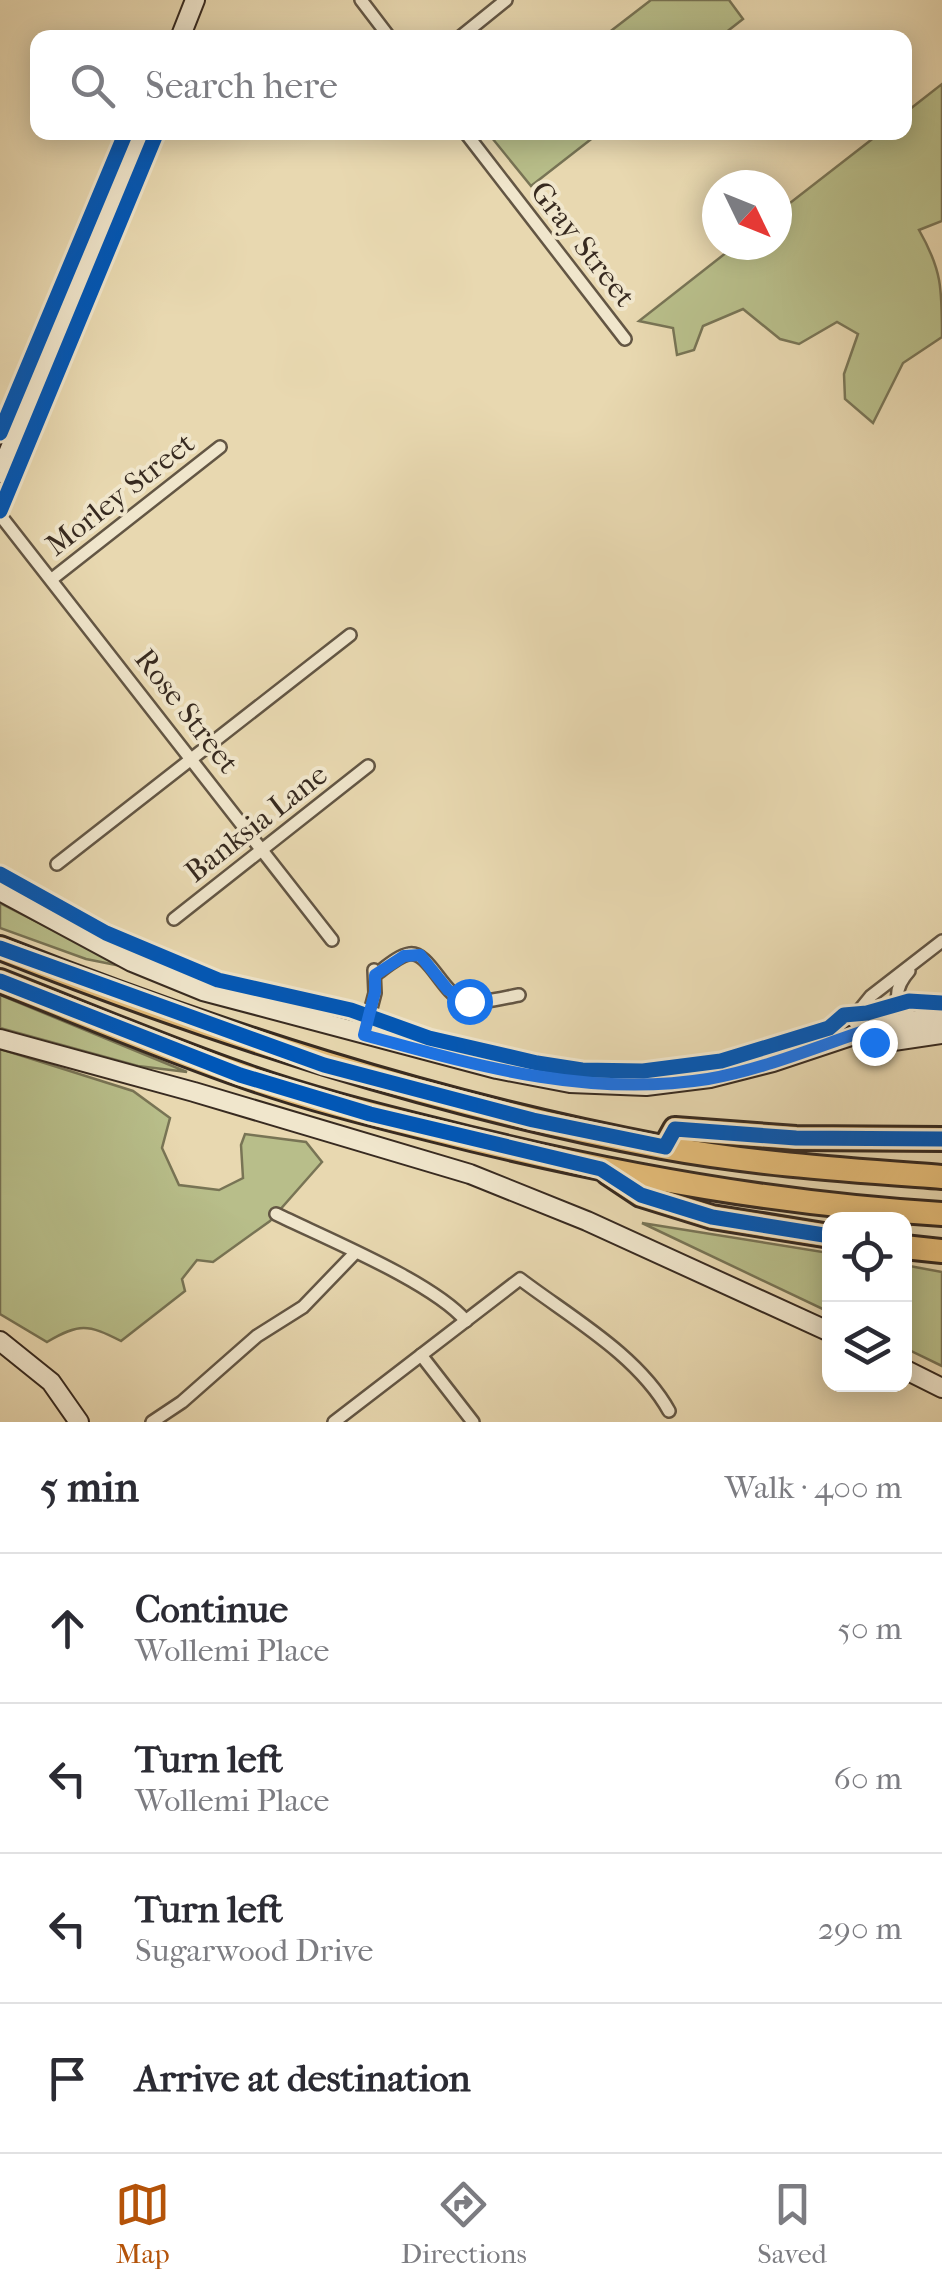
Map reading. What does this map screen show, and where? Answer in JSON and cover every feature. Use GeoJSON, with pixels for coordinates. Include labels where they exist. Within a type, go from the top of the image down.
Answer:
{"type":"FeatureCollection","features":[{"type":"Feature","properties":{"kind":"highway"},"geometry":{"type":"LineString","coordinates":[[0,948],[324,1065],[533,1120],[665,1147],[872,1172],[942,1176]]}},
{"type":"Feature","properties":{"kind":"highway"},"geometry":{"type":"LineString","coordinates":[[0,980],[240,1074],[370,1114],[601,1169],[779,1196],[942,1214]]}},
{"type":"Feature","properties":{"kind":"highway"},"geometry":{"type":"LineString","coordinates":[[665,1147],[675,1129],[796,1138],[942,1138]]}},
{"type":"Feature","properties":{"kind":"highway"},"geometry":{"type":"LineString","coordinates":[[601,1169],[641,1194],[712,1216],[822,1235]]}},
{"type":"Feature","properties":{"kind":"highway"},"geometry":{"type":"LineString","coordinates":[[912,1248],[942,1251]]}},
{"type":"Feature","properties":{"kind":"street"},"geometry":{"type":"LineString","coordinates":[[183,30],[195,0]]}},
{"type":"Feature","properties":{"kind":"street"},"geometry":{"type":"LineString","coordinates":[[360,0],[384,30]]}},
{"type":"Feature","properties":{"kind":"street"},"geometry":{"type":"LineString","coordinates":[[469,30],[506,0]]}},
{"type":"Feature","properties":{"kind":"street"},"geometry":{"type":"LineString","coordinates":[[0,472],[137,140]]}},
{"type":"Feature","properties":{"kind":"street","name":"Gray Street"},"geometry":{"type":"LineString","coordinates":[[471,140],[625,339]]}},
{"type":"Feature","properties":{"kind":"street","name":"Morley Street"},"geometry":{"type":"LineString","coordinates":[[52,580],[220,448]]}},
{"type":"Feature","properties":{"kind":"street","name":"Rose Street"},"geometry":{"type":"LineString","coordinates":[[0,516],[332,940]]}},
{"type":"Feature","properties":{"kind":"street"},"geometry":{"type":"LineString","coordinates":[[58,864],[350,634]]}},
{"type":"Feature","properties":{"kind":"street","name":"Banksia Lane"},"geometry":{"type":"LineString","coordinates":[[174,919],[368,766]]}},
{"type":"Feature","properties":{"kind":"street"},"geometry":{"type":"LineString","coordinates":[[0,891],[132,962],[203,991],[497,1069],[570,1083],[646,1086],[710,1078],[773,1062],[861,1032],[942,1017]]}},
{"type":"Feature","properties":{"kind":"street"},"geometry":{"type":"LineString","coordinates":[[916,1019],[900,1008],[898,990],[908,973],[942,942]]}},
{"type":"Feature","properties":{"kind":"street"},"geometry":{"type":"LineString","coordinates":[[942,942],[864,1004],[856,1023],[861,1032],[877,1043],[942,1034]]}},
{"type":"Feature","properties":{"kind":"street"},"geometry":{"type":"LineString","coordinates":[[364,1035],[375,992],[375,972],[404,956],[414,954],[423,958],[448,990],[461,999],[478,1002],[518,996]]}},
{"type":"Feature","properties":{"kind":"street"},"geometry":{"type":"LineString","coordinates":[[0,1039],[470,1174],[604,1229],[822,1328]]}},
{"type":"Feature","properties":{"kind":"street"},"geometry":{"type":"LineString","coordinates":[[276,1214],[453,1305],[466,1321]]}},
{"type":"Feature","properties":{"kind":"street"},"geometry":{"type":"LineString","coordinates":[[152,1422],[182,1402],[257,1336],[304,1307],[355,1253]]}},
{"type":"Feature","properties":{"kind":"street"},"geometry":{"type":"LineString","coordinates":[[334,1422],[520,1279],[615,1351],[657,1389],[669,1411]]}},
{"type":"Feature","properties":{"kind":"street"},"geometry":{"type":"LineString","coordinates":[[0,1341],[52,1382],[79,1422]]}},
{"type":"Feature","properties":{"kind":"street"},"geometry":{"type":"LineString","coordinates":[[422,1355],[473,1422]]}},
{"type":"Feature","properties":{"kind":"street"},"geometry":{"type":"LineString","coordinates":[[912,1373],[942,1388]]}},
{"type":"Feature","properties":{"kind":"green space"},"geometry":{"type":"Polygon","coordinates":[[[651,0],[729,0],[743,19],[729,30],[612,30],[651,0]]]}},
{"type":"Feature","properties":{"kind":"green space"},"geometry":{"type":"Polygon","coordinates":[[[942,84],[942,221],[919,230],[939,280],[942,337],[903,363],[873,423],[845,399],[844,374],[858,334],[837,322],[799,344],[780,339],[743,309],[703,326],[694,350],[677,355],[673,328],[639,321],[717,260],[792,260],[792,201],[871,140],[912,140],[912,108],[942,84]]]}},
{"type":"Feature","properties":{"kind":"green space"},"geometry":{"type":"Polygon","coordinates":[[[494,140],[590,140],[531,186],[494,140]]]}},
{"type":"Feature","properties":{"kind":"green space"},"geometry":{"type":"Polygon","coordinates":[[[0,903],[126,967],[86,959],[0,928],[0,903]]]}},
{"type":"Feature","properties":{"kind":"green space"},"geometry":{"type":"Polygon","coordinates":[[[0,995],[187,1072],[138,1066],[0,1028],[0,995]]]}},
{"type":"Feature","properties":{"kind":"green space"},"geometry":{"type":"Polygon","coordinates":[[[0,1049],[133,1091],[170,1118],[162,1148],[179,1185],[219,1190],[243,1178],[241,1145],[245,1134],[306,1142],[322,1162],[270,1221],[213,1262],[197,1260],[182,1279],[185,1291],[121,1341],[84,1328],[67,1331],[47,1342],[0,1314],[0,1049]]]}},
{"type":"Feature","properties":{"kind":"green space"},"geometry":{"type":"Polygon","coordinates":[[[642,1223],[822,1252],[822,1309],[642,1223]]]}},
{"type":"Feature","properties":{"kind":"green space"},"geometry":{"type":"Polygon","coordinates":[[[912,1266],[942,1272],[942,1366],[912,1351],[912,1266]]]}},
{"type":"Feature","properties":{"kind":"cycle path"},"geometry":{"type":"LineString","coordinates":[[0,433],[123,140]]}},
{"type":"Feature","properties":{"kind":"cycle path"},"geometry":{"type":"LineString","coordinates":[[0,511],[154,140]]}},
{"type":"Feature","properties":{"kind":"cycle path"},"geometry":{"type":"LineString","coordinates":[[0,874],[106,933],[218,980],[351,1010],[429,1038],[582,1070],[643,1071],[721,1061],[829,1028],[844,1015],[909,1001],[942,1003]]}},
{"type":"Feature","properties":{"kind":"cycle path"},"geometry":{"type":"LineString","coordinates":[[0,948],[324,1065],[533,1120],[665,1147],[675,1129],[796,1138],[942,1139]]}},
{"type":"Feature","properties":{"kind":"cycle path"},"geometry":{"type":"LineString","coordinates":[[0,981],[240,1075],[370,1114],[601,1169],[641,1195],[712,1217],[822,1235]]}},
{"type":"Feature","properties":{"kind":"route"},"geometry":{"type":"LineString","coordinates":[[469,1001],[448,990],[420,955],[407,954],[375,975],[375,992],[364,1035],[570,1083],[646,1086],[710,1078],[773,1062],[861,1032],[874,1042]]}}]}
